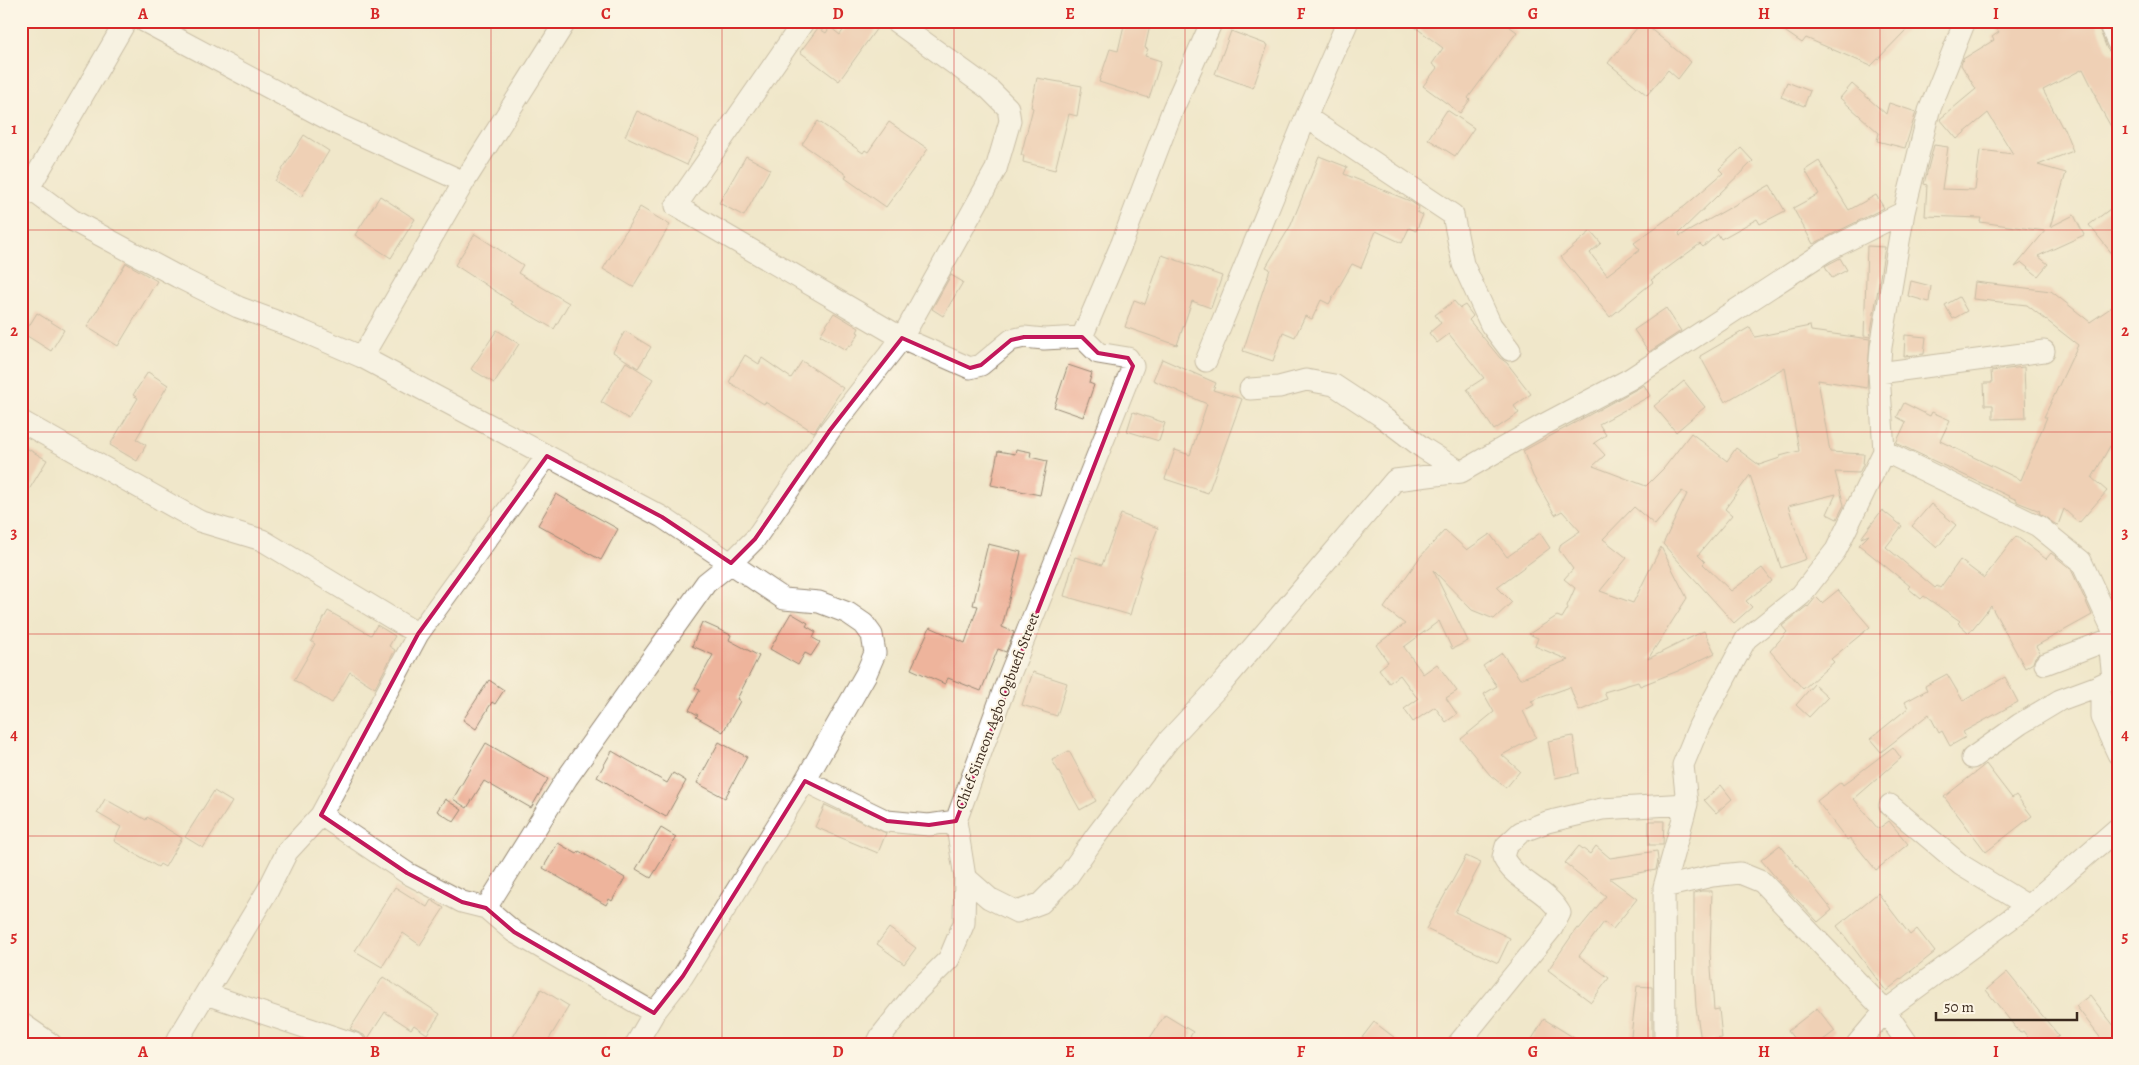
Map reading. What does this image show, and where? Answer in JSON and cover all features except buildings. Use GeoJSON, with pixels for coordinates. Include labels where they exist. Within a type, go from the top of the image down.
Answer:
{"type":"FeatureCollection","features":[{"type":"Feature","properties":{"kind":"street"},"geometry":{"type":"LineString","coordinates":[[126,21],[25,186],[72,220],[178,277],[238,307],[300,330],[362,357],[662,517],[784,599],[819,602],[848,613],[864,624],[872,635],[875,653],[866,674],[805,781],[683,976],[654,1013],[636,1044]]}},
{"type":"Feature","properties":{"kind":"street"},"geometry":{"type":"LineString","coordinates":[[144,21],[339,125],[464,182]]}},
{"type":"Feature","properties":{"kind":"street"},"geometry":{"type":"LineString","coordinates":[[362,357],[464,182],[566,21]]}},
{"type":"Feature","properties":{"kind":"street"},"geometry":{"type":"LineString","coordinates":[[804,21],[676,206],[902,338],[970,368],[981,365],[1011,340],[1024,337],[1044,339],[1082,337],[1122,242],[1173,109],[1212,21]]}},
{"type":"Feature","properties":{"kind":"street"},"geometry":{"type":"LineString","coordinates":[[486,908],[567,778],[706,583],[731,563],[755,539],[830,430],[902,338],[996,169],[1010,122],[1008,108],[989,89],[895,21]]}},
{"type":"Feature","properties":{"kind":"street"},"geometry":{"type":"LineString","coordinates":[[1206,361],[1306,117],[1348,21]]}},
{"type":"Feature","properties":{"kind":"street"},"geometry":{"type":"LineString","coordinates":[[1665,1044],[1664,887],[1686,804],[1683,765],[1699,726],[1746,639],[1801,595],[1836,550],[1884,451],[1879,373],[1880,347],[1904,212],[1929,111],[1965,21]]}},
{"type":"Feature","properties":{"kind":"street"},"geometry":{"type":"LineString","coordinates":[[2108,21],[2118,43]]}},
{"type":"Feature","properties":{"kind":"street"},"geometry":{"type":"LineString","coordinates":[[1306,117],[1453,215],[1463,264],[1491,325],[1510,350]]}},
{"type":"Feature","properties":{"kind":"street"},"geometry":{"type":"LineString","coordinates":[[965,877],[989,898],[1017,912],[1041,903],[1068,876],[1168,740],[1225,680],[1395,480],[1461,472],[1541,426],[1630,379],[1826,251],[1904,212]]}},
{"type":"Feature","properties":{"kind":"street","name":"Chief Simeon Agbo Ogbuefi Street"},"geometry":{"type":"LineString","coordinates":[[877,1044],[881,1036],[915,993],[949,959],[964,923],[965,877],[956,821],[1003,692],[1133,366],[1128,358],[1098,353],[1082,337]]}},
{"type":"Feature","properties":{"kind":"street"},"geometry":{"type":"LineString","coordinates":[[1879,373],[2044,351]]}},
{"type":"Feature","properties":{"kind":"street"},"geometry":{"type":"LineString","coordinates":[[1250,389],[1279,387],[1306,380],[1334,384],[1423,448],[1461,472]]}},
{"type":"Feature","properties":{"kind":"street"},"geometry":{"type":"LineString","coordinates":[[21,420],[199,520],[262,540],[418,634]]}},
{"type":"Feature","properties":{"kind":"street"},"geometry":{"type":"LineString","coordinates":[[1884,451],[2038,526],[2080,561],[2115,645],[2113,679],[2052,705],[2020,724],[1972,758]]}},
{"type":"Feature","properties":{"kind":"street"},"geometry":{"type":"LineString","coordinates":[[175,1044],[268,890],[286,852],[321,815],[418,634],[547,456]]}},
{"type":"Feature","properties":{"kind":"street"},"geometry":{"type":"LineString","coordinates":[[2045,664],[2115,645]]}},
{"type":"Feature","properties":{"kind":"street"},"geometry":{"type":"LineString","coordinates":[[2098,686],[2101,700],[2101,717],[2118,754]]}},
{"type":"Feature","properties":{"kind":"street"},"geometry":{"type":"LineString","coordinates":[[805,781],[887,821],[929,825],[956,821]]}},
{"type":"Feature","properties":{"kind":"street"},"geometry":{"type":"LineString","coordinates":[[1458,1044],[1552,928],[1560,913],[1553,900],[1508,866],[1503,857],[1506,846],[1521,832],[1547,822],[1602,809],[1686,804]]}},
{"type":"Feature","properties":{"kind":"street"},"geometry":{"type":"LineString","coordinates":[[1890,805],[1961,865],[2028,906]]}},
{"type":"Feature","properties":{"kind":"street"},"geometry":{"type":"LineString","coordinates":[[321,815],[407,873],[462,902],[486,908],[514,932],[654,1013]]}},
{"type":"Feature","properties":{"kind":"street"},"geometry":{"type":"LineString","coordinates":[[1857,1044],[1885,1011],[2028,906],[2118,828]]}},
{"type":"Feature","properties":{"kind":"street"},"geometry":{"type":"LineString","coordinates":[[1664,887],[1712,876],[1740,873],[1762,882],[1885,1011],[1908,1044]]}},
{"type":"Feature","properties":{"kind":"street"},"geometry":{"type":"LineString","coordinates":[[206,994],[355,1044]]}},
{"type":"Feature","properties":{"kind":"street"},"geometry":{"type":"LineString","coordinates":[[21,1023],[51,1044]]}},
{"type":"Feature","properties":{"kind":"highlighted area"},"geometry":{"type":"Polygon","coordinates":[[[1024,337],[1082,337],[1098,353],[1128,358],[1133,366],[956,821],[929,825],[887,821],[805,781],[683,976],[654,1013],[514,932],[486,908],[462,902],[407,873],[321,815],[418,634],[547,456],[662,517],[731,563],[755,539],[830,430],[902,338],[970,368],[981,365],[1011,340],[1024,337]]]}}]}
